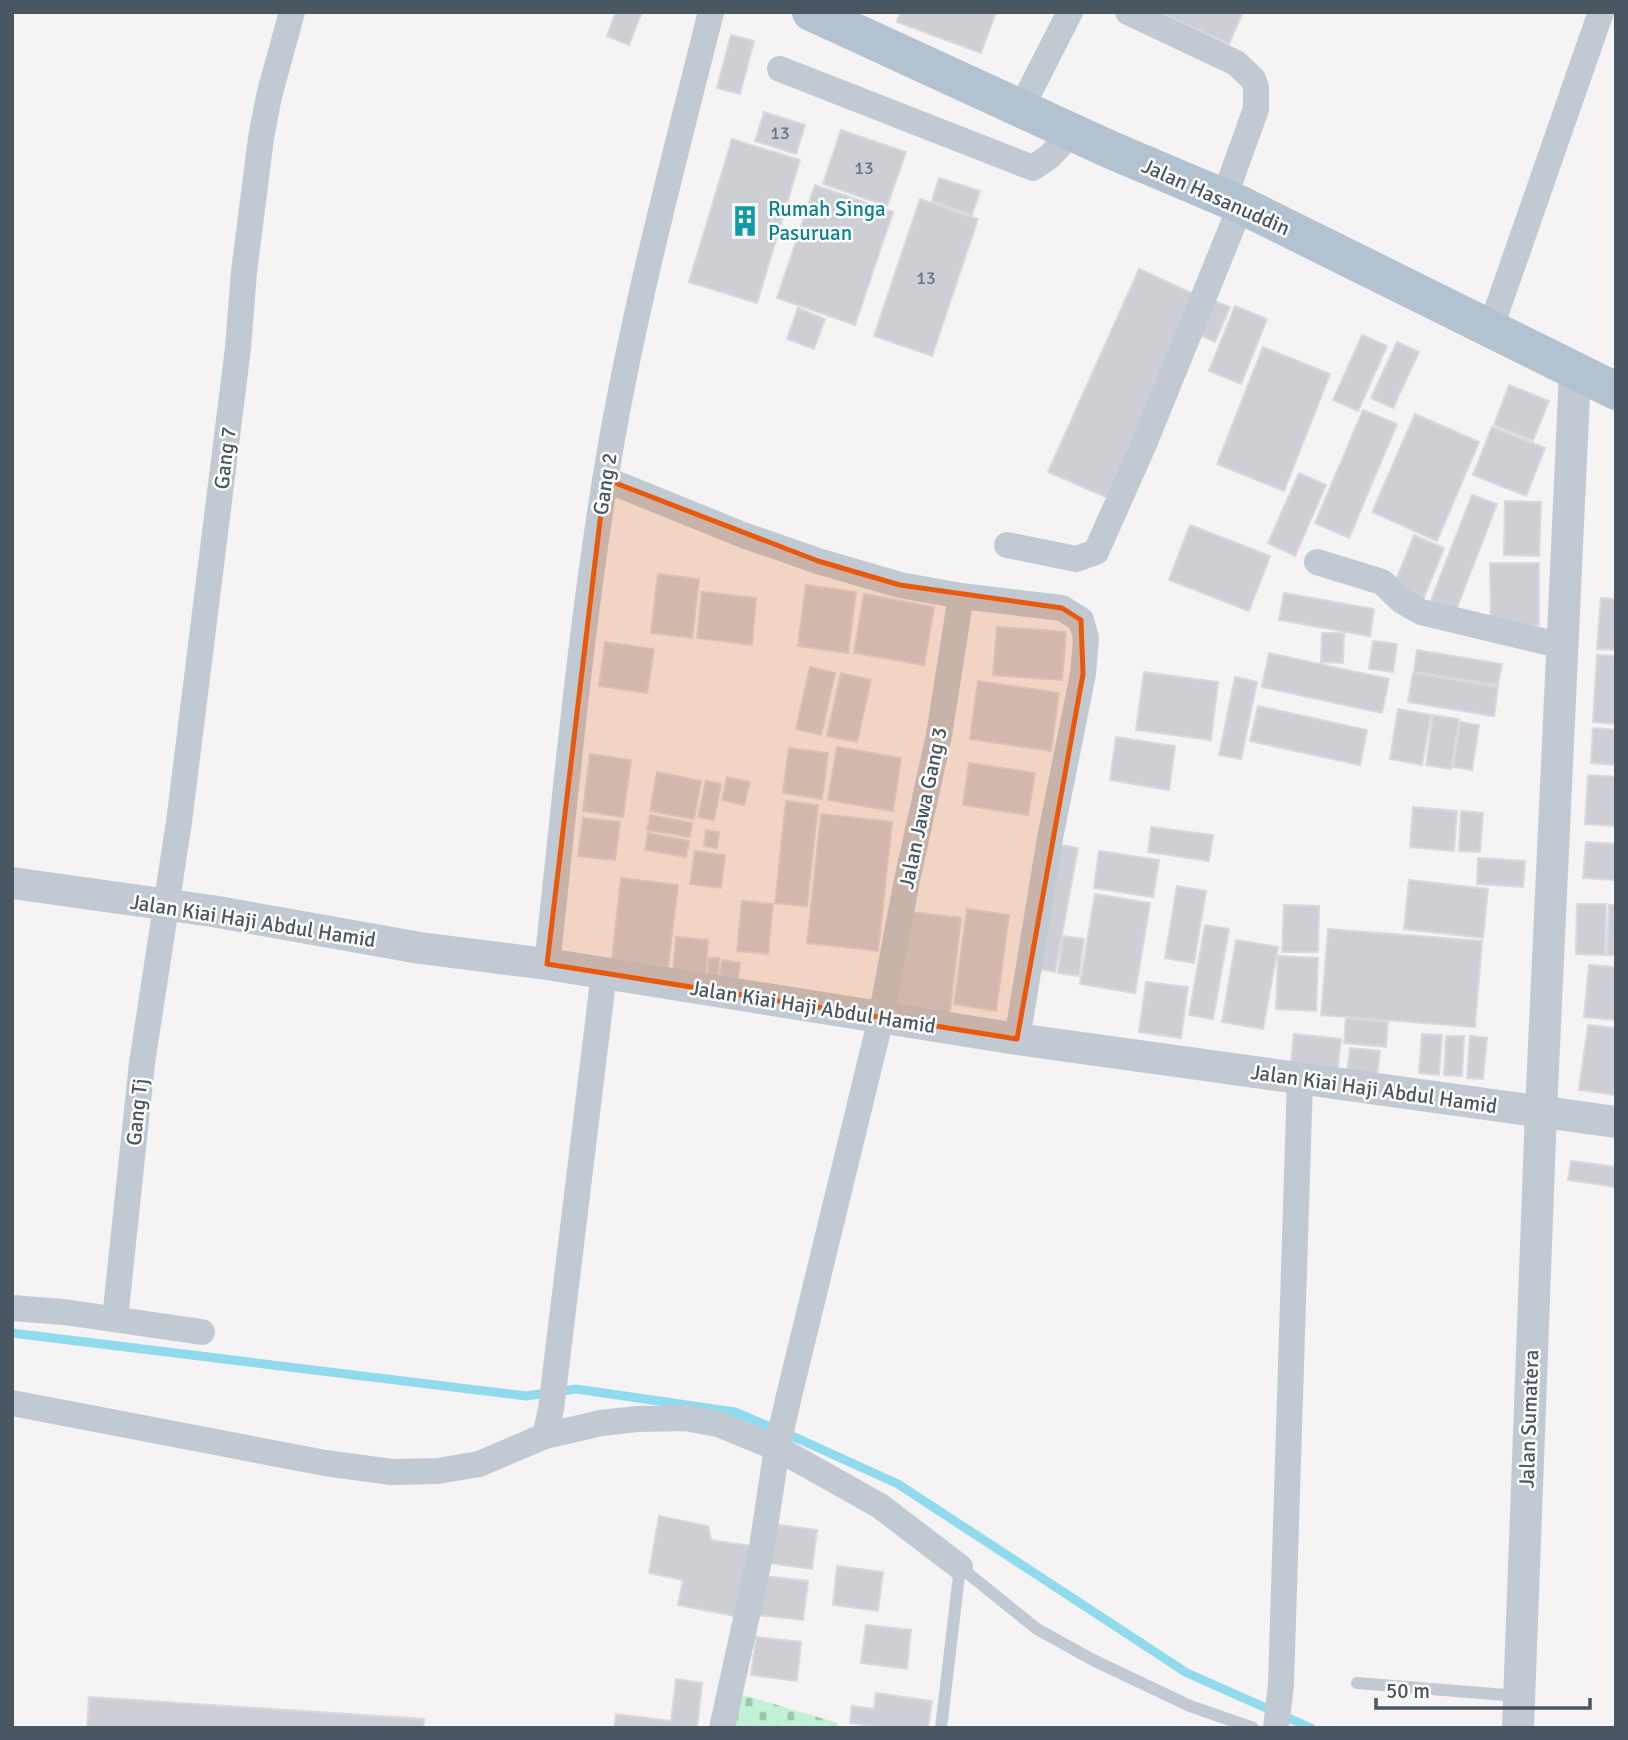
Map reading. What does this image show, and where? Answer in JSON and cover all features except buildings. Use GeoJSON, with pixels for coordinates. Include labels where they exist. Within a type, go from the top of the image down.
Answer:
{"type":"FeatureCollection","features":[{"type":"Feature","properties":{"kind":"main road","name":"Jalan Hasanuddin"},"geometry":{"type":"LineString","coordinates":[[811,12],[1232,202],[1616,391]]}},
{"type":"Feature","properties":{"kind":"street","name":"Gang 7"},"geometry":{"type":"LineString","coordinates":[[167,906],[209,588],[261,138],[269,96],[292,12]]}},
{"type":"Feature","properties":{"kind":"street","name":"Gang 2"},"geometry":{"type":"LineString","coordinates":[[547,964],[591,574],[605,479],[631,337],[711,12]]}},
{"type":"Feature","properties":{"kind":"street"},"geometry":{"type":"LineString","coordinates":[[1021,107],[1070,12]]}},
{"type":"Feature","properties":{"kind":"street"},"geometry":{"type":"LineString","coordinates":[[1007,545],[1076,559],[1096,552],[1099,547],[1144,444],[1232,202],[1256,109],[1253,79],[1236,63],[1128,12]]}},
{"type":"Feature","properties":{"kind":"street"},"geometry":{"type":"LineString","coordinates":[[1490,330],[1601,12]]}},
{"type":"Feature","properties":{"kind":"street"},"geometry":{"type":"LineString","coordinates":[[780,69],[1033,168],[1050,156],[1072,132]]}},
{"type":"Feature","properties":{"kind":"street","name":"Jalan Sumatera"},"geometry":{"type":"LineString","coordinates":[[1518,1728],[1541,1111],[1575,373]]}},
{"type":"Feature","properties":{"kind":"street"},"geometry":{"type":"LineString","coordinates":[[605,479],[743,535],[818,561],[900,585],[961,596],[1062,608],[1081,620],[1086,638],[1083,674],[1050,838],[1017,1039]]}},
{"type":"Feature","properties":{"kind":"street"},"geometry":{"type":"LineString","coordinates":[[1317,562],[1382,582],[1402,601],[1421,612],[1563,646]]}},
{"type":"Feature","properties":{"kind":"street","name":"Jalan Jawa Gang 3"},"geometry":{"type":"LineString","coordinates":[[722,1728],[762,1547],[778,1443],[881,1018],[907,880],[939,735],[961,596]]}},
{"type":"Feature","properties":{"kind":"street","name":"Jalan Kiai Haji Abdul Hamid"},"geometry":{"type":"LineString","coordinates":[[12,883],[212,911],[420,948],[547,964],[1017,1039],[1616,1122]]}},
{"type":"Feature","properties":{"kind":"street","name":"Gang Tj"},"geometry":{"type":"LineString","coordinates":[[116,1319],[142,1063],[167,906]]}},
{"type":"Feature","properties":{"kind":"street"},"geometry":{"type":"LineString","coordinates":[[545,1436],[557,1363],[604,973]]}},
{"type":"Feature","properties":{"kind":"street"},"geometry":{"type":"LineString","coordinates":[[1268,1727],[1281,1684],[1300,1079]]}},
{"type":"Feature","properties":{"kind":"street"},"geometry":{"type":"LineString","coordinates":[[12,1308],[64,1312],[202,1332]]}},
{"type":"Feature","properties":{"kind":"street"},"geometry":{"type":"LineString","coordinates":[[12,1403],[325,1463],[392,1472],[438,1471],[479,1464],[545,1436],[601,1423],[685,1418],[718,1424],[778,1443],[880,1506],[960,1567]]}},
{"type":"Feature","properties":{"kind":"lane"},"geometry":{"type":"LineString","coordinates":[[960,1567],[1037,1629],[1082,1654],[1148,1688],[1268,1727]]}},
{"type":"Feature","properties":{"kind":"lane"},"geometry":{"type":"LineString","coordinates":[[941,1728],[960,1567]]}},
{"type":"Feature","properties":{"kind":"lane"},"geometry":{"type":"LineString","coordinates":[[1357,1683],[1518,1696]]}},
{"type":"Feature","properties":{"kind":"highlighted area"},"geometry":{"type":"Polygon","coordinates":[[[605,479],[818,561],[900,585],[1062,608],[1081,620],[1083,674],[1017,1039],[547,964],[605,479]]]}},
{"type":"Feature","properties":{"kind":"green space"},"geometry":{"type":"Polygon","coordinates":[[[730,1691],[838,1723],[837,1728],[722,1728],[730,1691]]]}},
{"type":"Feature","properties":{"kind":"waterway"},"geometry":{"type":"LineString","coordinates":[[12,1333],[526,1396],[576,1389],[735,1412],[898,1484],[1187,1673],[1311,1728]]}},
{"type":"Feature","properties":{"kind":"place","name":"Rumah Singa Pasuruan"},"geometry":{"type":"Point","coordinates":[745,221]}}]}
